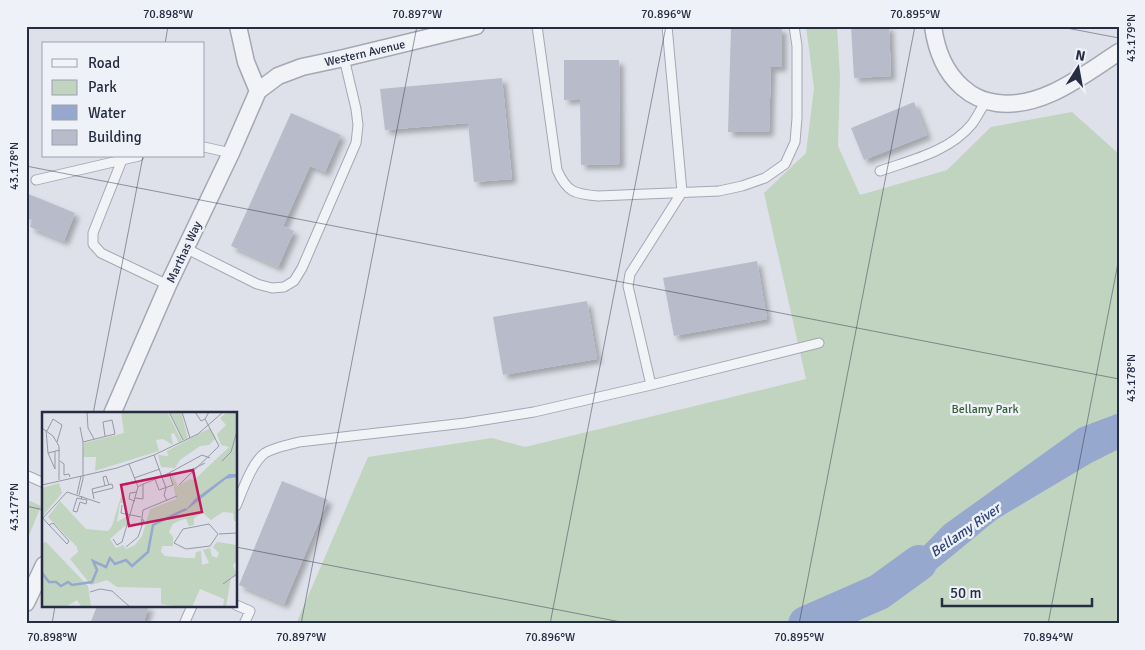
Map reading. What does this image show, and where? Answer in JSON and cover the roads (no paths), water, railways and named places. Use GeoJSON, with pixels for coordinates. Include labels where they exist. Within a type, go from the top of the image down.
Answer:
{"type":"FeatureCollection","features":[{"type":"Feature","properties":{"kind":"street"},"geometry":{"type":"LineString","coordinates":[[238,26],[246,62],[258,91]]}},
{"type":"Feature","properties":{"kind":"street"},"geometry":{"type":"LineString","coordinates":[[933,26],[941,57],[952,78],[970,95],[986,101],[1008,104],[1032,100],[1055,91],[1119,52]]}},
{"type":"Feature","properties":{"kind":"street","name":"Western Avenue"},"geometry":{"type":"LineString","coordinates":[[258,91],[278,76],[302,67],[472,27]]}},
{"type":"Feature","properties":{"kind":"street","name":"Marthas Way"},"geometry":{"type":"LineString","coordinates":[[113,412],[168,284],[258,91]]}},
{"type":"Feature","properties":{"kind":"street"},"geometry":{"type":"LineString","coordinates":[[26,603],[42,569]]}},
{"type":"Feature","properties":{"kind":"lane"},"geometry":{"type":"LineString","coordinates":[[537,26],[557,170],[562,182],[571,190],[582,194],[598,196],[719,191],[765,178],[785,164],[795,142],[797,46],[794,26]]}},
{"type":"Feature","properties":{"kind":"lane"},"geometry":{"type":"LineString","coordinates":[[652,385],[628,286],[630,274],[682,192],[667,26]]}},
{"type":"Feature","properties":{"kind":"lane"},"geometry":{"type":"LineString","coordinates":[[185,248],[257,284],[272,288],[284,287],[294,280],[302,268],[356,143],[358,125],[356,109],[344,58]]}},
{"type":"Feature","properties":{"kind":"lane"},"geometry":{"type":"LineString","coordinates":[[880,171],[943,147],[971,125],[986,101]]}},
{"type":"Feature","properties":{"kind":"lane"},"geometry":{"type":"LineString","coordinates":[[205,147],[231,152]]}},
{"type":"Feature","properties":{"kind":"lane"},"geometry":{"type":"LineString","coordinates":[[36,180],[130,158]]}},
{"type":"Feature","properties":{"kind":"lane"},"geometry":{"type":"LineString","coordinates":[[122,160],[93,233],[93,244],[101,253],[168,284]]}},
{"type":"Feature","properties":{"kind":"lane"},"geometry":{"type":"LineString","coordinates":[[238,501],[253,467],[263,454],[278,447],[299,442],[465,423],[534,412],[652,385],[818,343]]}},
{"type":"Feature","properties":{"kind":"lane"},"geometry":{"type":"LineString","coordinates":[[26,475],[42,482]]}},
{"type":"Feature","properties":{"kind":"lane"},"geometry":{"type":"LineString","coordinates":[[238,606],[250,611],[244,624]]}},
{"type":"Feature","properties":{"kind":"lane"},"geometry":{"type":"LineString","coordinates":[[184,624],[191,608]]}},
{"type":"Feature","properties":{"kind":"water"},"geometry":{"type":"Polygon","coordinates":[[[1119,413],[1119,449],[1091,463],[997,519],[936,569],[879,592],[944,525],[1079,428],[1119,413]]]}},
{"type":"Feature","properties":{"kind":"waterway","name":"Bellamy River"},"geometry":{"type":"LineString","coordinates":[[806,624],[879,592],[919,563]]}},
{"type":"Feature","properties":{"kind":"park label","name":"Bellamy Park"},"geometry":{"type":"Point","coordinates":[985,409]}}]}
